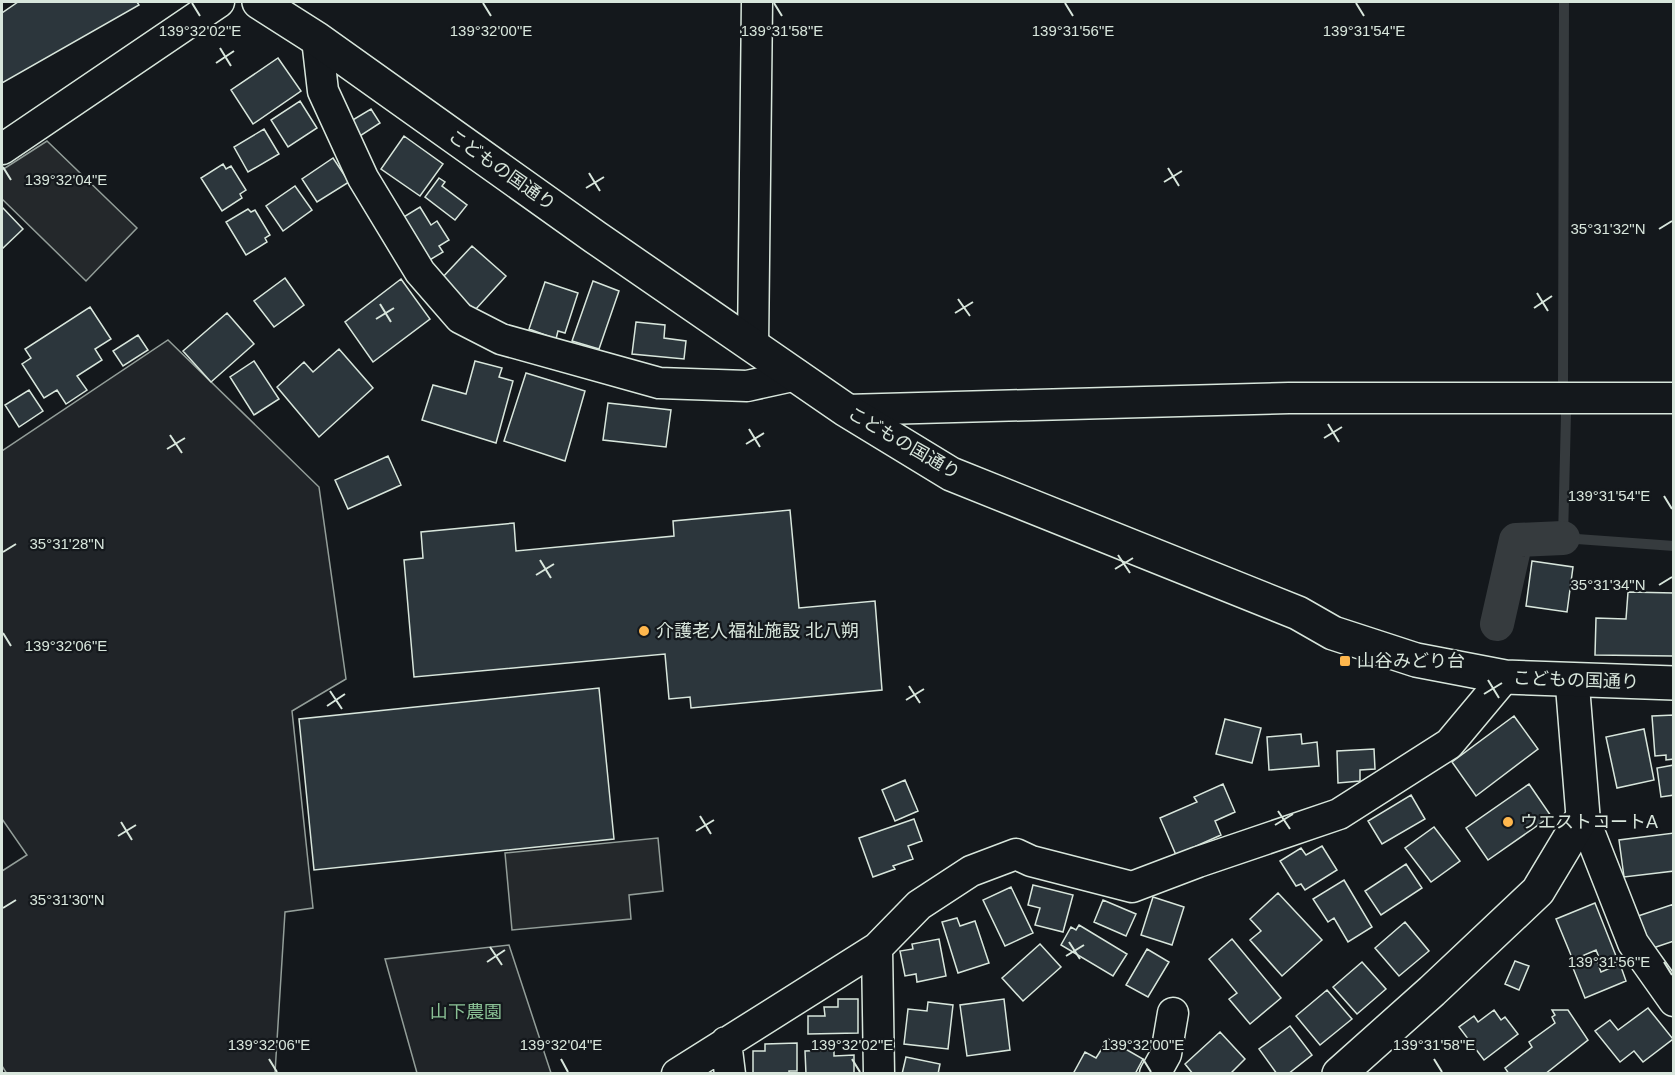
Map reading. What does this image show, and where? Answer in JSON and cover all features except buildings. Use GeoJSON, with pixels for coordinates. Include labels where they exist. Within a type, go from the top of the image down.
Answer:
{"type":"FeatureCollection","features":[{"type":"Feature","properties":{"kind":"main road","name":"こどもの国通り"},"geometry":{"type":"LineString","coordinates":[[260,2],[317,39],[595,237],[846,410],[951,474],[1288,608],[1333,633],[1416,660],[1505,677],[1674,683]]}},
{"type":"Feature","properties":{"kind":"main road"},"geometry":{"type":"LineString","coordinates":[[1339,1074],[1432,992],[1538,891],[1583,816],[1572,680]]}},
{"type":"Feature","properties":{"kind":"street"},"geometry":{"type":"LineString","coordinates":[[2,149],[219,2]]}},
{"type":"Feature","properties":{"kind":"street"},"geometry":{"type":"LineString","coordinates":[[753,346],[757,2]]}},
{"type":"Feature","properties":{"kind":"street"},"geometry":{"type":"LineString","coordinates":[[317,39],[323,91],[363,178],[420,272],[460,318],[501,339],[659,383],[747,386],[797,375]]}},
{"type":"Feature","properties":{"kind":"street"},"geometry":{"type":"LineString","coordinates":[[846,410],[1289,398],[1674,399]]}},
{"type":"Feature","properties":{"kind":"street"},"geometry":{"type":"LineString","coordinates":[[677,1074],[877,948],[919,904],[970,871],[1016,855],[1132,887],[1339,814],[1449,744],[1505,677]]}},
{"type":"Feature","properties":{"kind":"street"},"geometry":{"type":"LineString","coordinates":[[1583,816],[1633,943],[1674,1001]]}},
{"type":"Feature","properties":{"kind":"street"},"geometry":{"type":"LineString","coordinates":[[877,948],[879,1074]]}},
{"type":"Feature","properties":{"kind":"street"},"geometry":{"type":"LineString","coordinates":[[1155,1074],[1166,1054],[1173,1013]]}},
{"type":"Feature","properties":{"kind":"street"},"geometry":{"type":"LineString","coordinates":[[726,1042],[730,1074]]}},
{"type":"Feature","properties":{"kind":"green space"},"geometry":{"type":"Polygon","coordinates":[[[168,340],[319,487],[346,679],[292,711],[313,908],[285,912],[275,1073],[7,1074],[2,1066],[2,871],[27,855],[2,819],[2,451],[168,340]]]}},
{"type":"Feature","properties":{"kind":"green space","name":"山下農園"},"geometry":{"type":"Polygon","coordinates":[[[509,945],[551,1073],[417,1073],[385,959],[509,945]]]}},
{"type":"Feature","properties":{"kind":"shaded area"},"geometry":{"type":"Polygon","coordinates":[[[47,141],[137,228],[86,281],[2,199],[2,170],[47,141]]]}},
{"type":"Feature","properties":{"kind":"shaded area"},"geometry":{"type":"Polygon","coordinates":[[[658,838],[663,891],[629,895],[631,919],[512,930],[505,853],[658,838]]]}},
{"type":"Feature","properties":{"kind":"waterway"},"geometry":{"type":"LineString","coordinates":[[1563,385],[1564,2]]}},
{"type":"Feature","properties":{"kind":"waterway"},"geometry":{"type":"LineString","coordinates":[[1566,414],[1563,538],[1674,546]]}},
{"type":"Feature","properties":{"kind":"waterway"},"geometry":{"type":"LineString","coordinates":[[1497,624],[1516,540],[1563,538]]}},
{"type":"Feature","properties":{"kind":"place","name":"介護老人福祉施設 北八朔"},"geometry":{"type":"Point","coordinates":[644,631]}},
{"type":"Feature","properties":{"kind":"place","name":"山谷みどり台"},"geometry":{"type":"Point","coordinates":[1345,661]}},
{"type":"Feature","properties":{"kind":"place","name":"ウエストコートA"},"geometry":{"type":"Point","coordinates":[1508,822]}}]}
